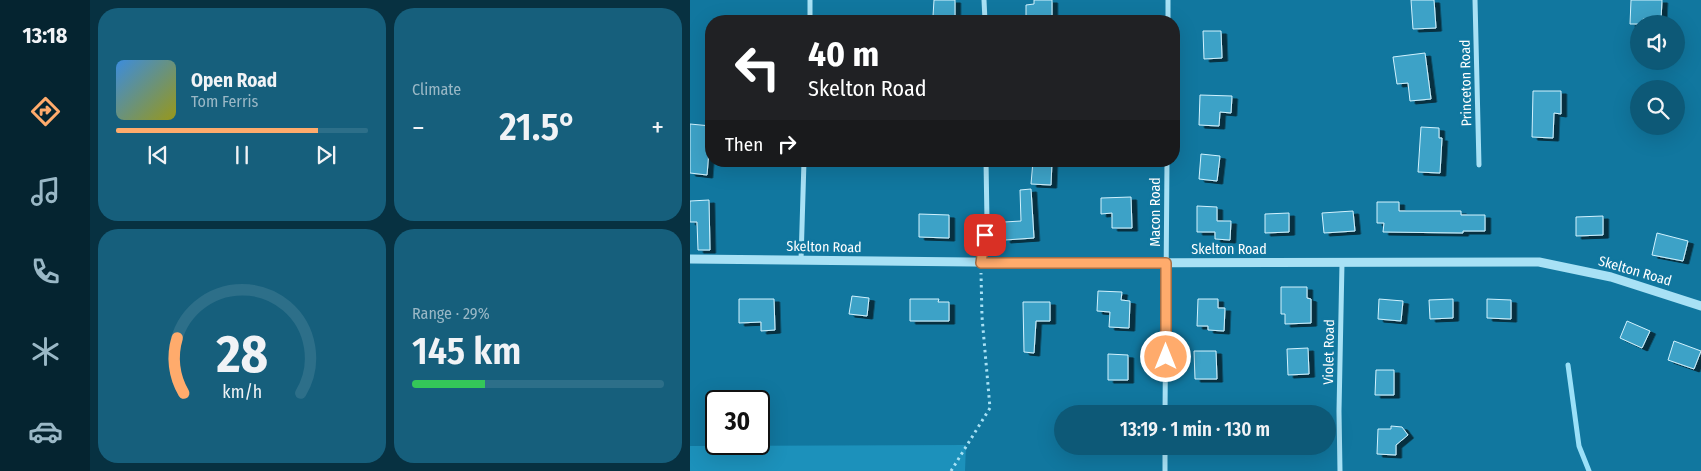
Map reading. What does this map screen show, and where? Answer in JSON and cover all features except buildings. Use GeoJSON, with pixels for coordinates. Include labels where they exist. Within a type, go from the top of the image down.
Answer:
{"type":"FeatureCollection","features":[{"type":"Feature","properties":{"kind":"street"},"geometry":{"type":"LineString","coordinates":[[810,0],[810,15]]}},
{"type":"Feature","properties":{"kind":"street"},"geometry":{"type":"LineString","coordinates":[[984,0],[985,15]]}},
{"type":"Feature","properties":{"kind":"street"},"geometry":{"type":"LineString","coordinates":[[1168,0],[1168,15]]}},
{"type":"Feature","properties":{"kind":"street","name":"Princeton Road"},"geometry":{"type":"LineString","coordinates":[[1475,0],[1479,165]]}},
{"type":"Feature","properties":{"kind":"street"},"geometry":{"type":"LineString","coordinates":[[800,261],[804,167]]}},
{"type":"Feature","properties":{"kind":"street"},"geometry":{"type":"LineString","coordinates":[[981,263],[987,221],[986,167]]}},
{"type":"Feature","properties":{"kind":"street","name":"Macon Road"},"geometry":{"type":"LineString","coordinates":[[1165,405],[1167,167]]}},
{"type":"Feature","properties":{"kind":"street","name":"Skelton Road"},"geometry":{"type":"LineString","coordinates":[[690,259],[981,263],[1539,262],[1611,277],[1701,306]]}},
{"type":"Feature","properties":{"kind":"street","name":"Violet Road"},"geometry":{"type":"LineString","coordinates":[[1340,471],[1339,411],[1342,263]]}},
{"type":"Feature","properties":{"kind":"street"},"geometry":{"type":"LineString","coordinates":[[1165,455],[1165,471]]}},
{"type":"Feature","properties":{"kind":"path"},"geometry":{"type":"LineString","coordinates":[[951,471],[990,408],[982,317],[981,263]]}},
{"type":"Feature","properties":{"kind":"shaded area"},"geometry":{"type":"Polygon","coordinates":[[[966,445],[965,471],[690,471],[690,446],[705,446],[705,455],[770,455],[770,446],[966,445]]]}},
{"type":"Feature","properties":{"kind":"waterway"},"geometry":{"type":"LineString","coordinates":[[1568,365],[1579,446],[1589,471]]}},
{"type":"Feature","properties":{"kind":"route"},"geometry":{"type":"LineString","coordinates":[[985,235],[981,263],[1166,263],[1166,357]]}}]}
